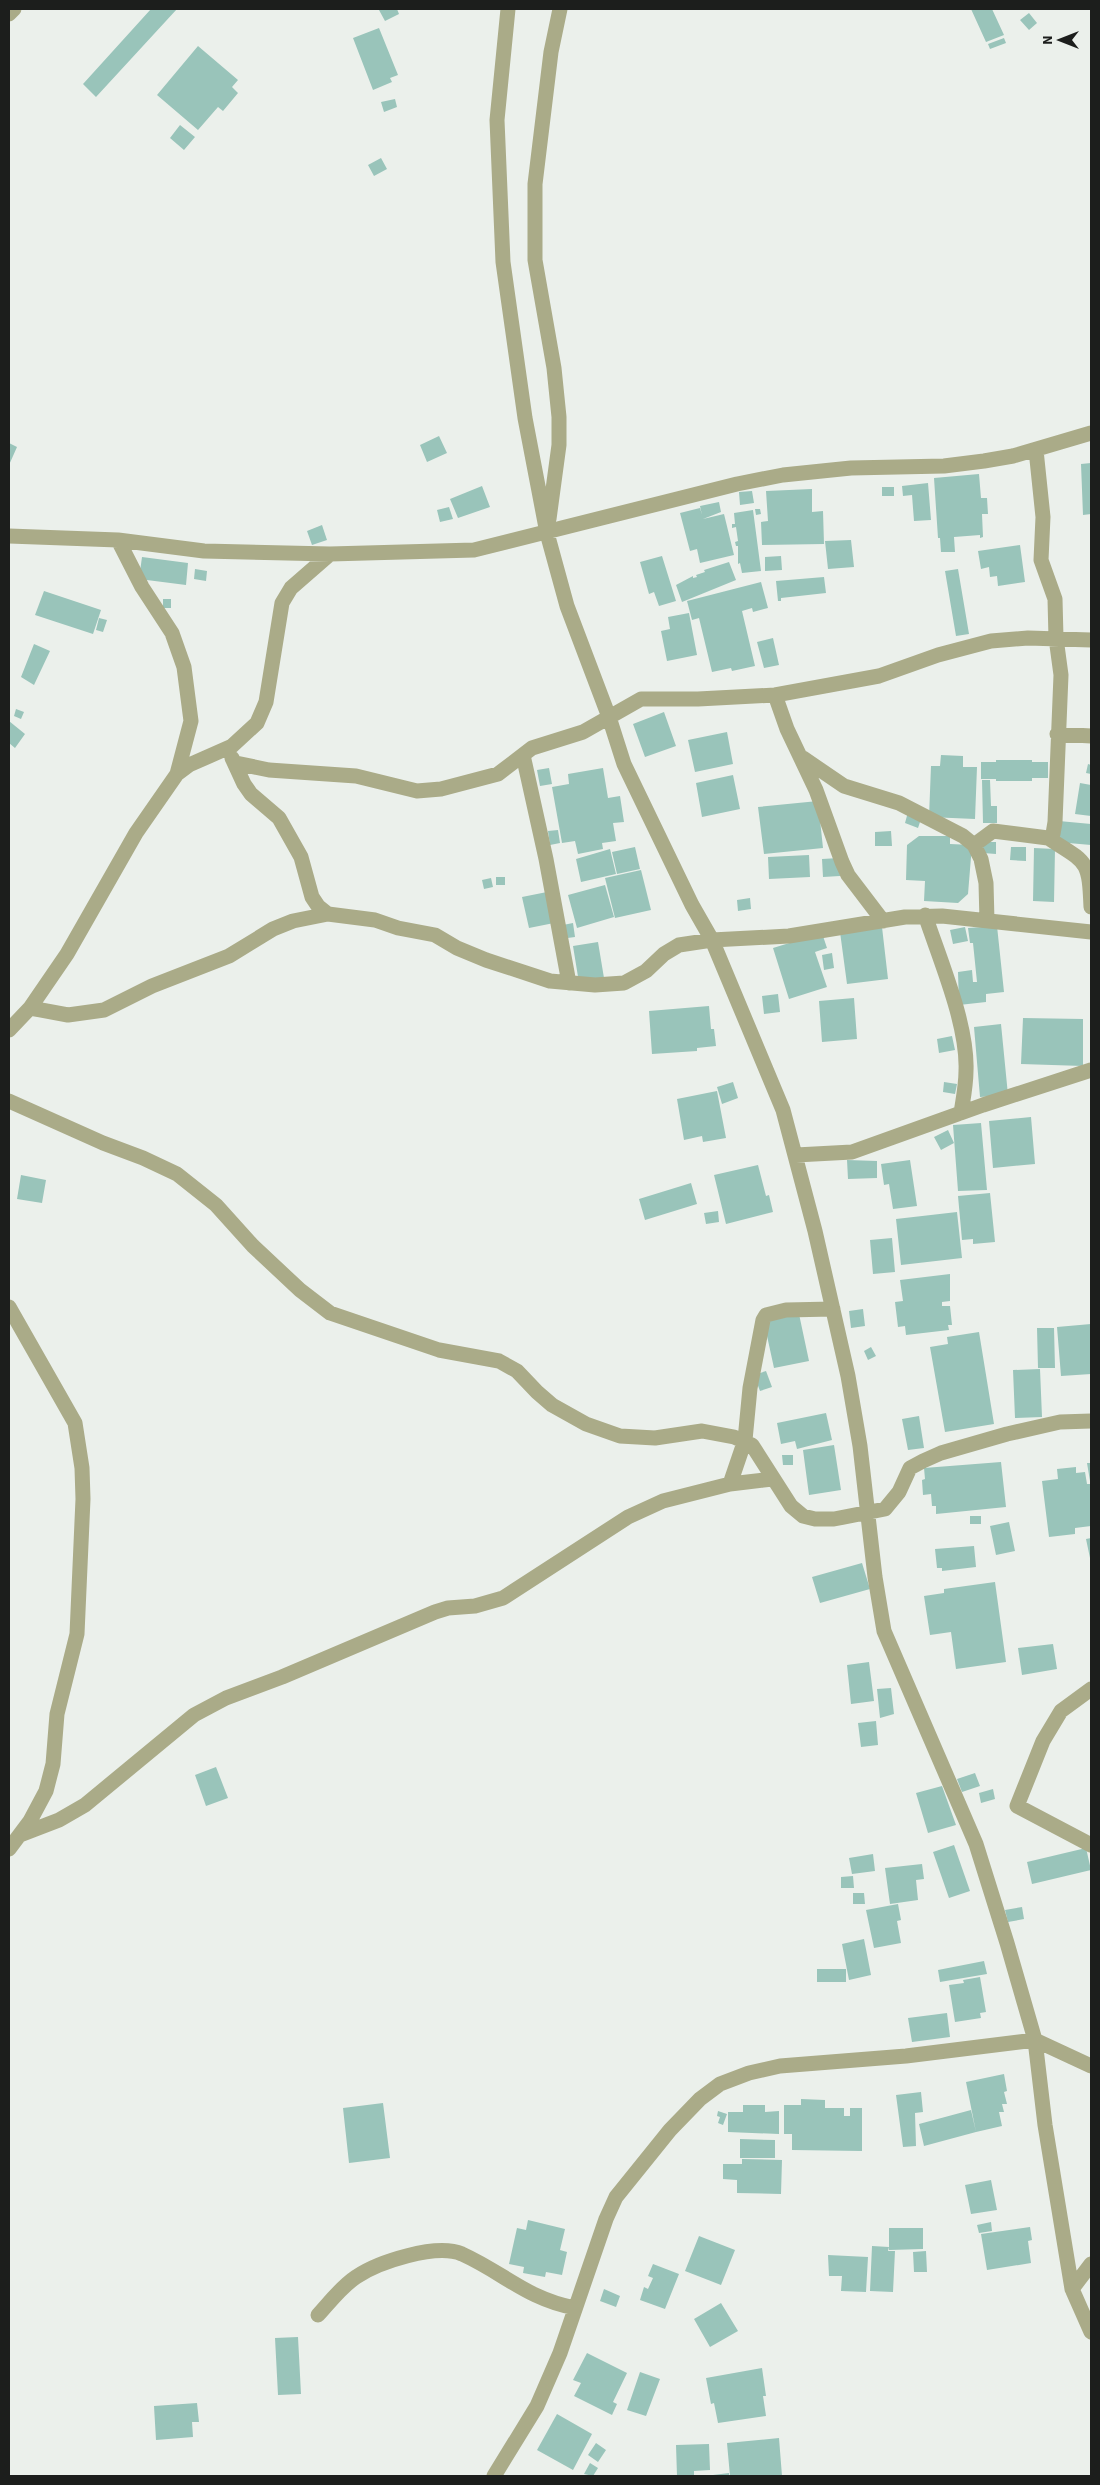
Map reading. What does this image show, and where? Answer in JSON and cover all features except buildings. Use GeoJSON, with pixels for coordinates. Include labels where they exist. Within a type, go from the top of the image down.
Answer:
{"type":"FeatureCollection","features":[{"type":"Feature","properties":{"kind":"street"},"geometry":{"type":"LineString","coordinates":[[9,14],[14,9]]}},
{"type":"Feature","properties":{"kind":"street"},"geometry":{"type":"LineString","coordinates":[[508,9],[497,120],[502,262],[525,418],[547,533],[567,606],[609,717],[624,764],[692,905],[712,940],[783,1110],[833,1309],[860,1446],[867,1512],[884,1631],[976,1844],[1035,2040],[1045,2125],[1072,2289],[1091,2332]]}},
{"type":"Feature","properties":{"kind":"street"},"geometry":{"type":"LineString","coordinates":[[547,533],[559,445],[554,368],[535,260],[535,184],[551,52],[560,9]]}},
{"type":"Feature","properties":{"kind":"street"},"geometry":{"type":"LineString","coordinates":[[9,536],[118,540],[204,551],[330,554],[474,550],[737,484],[783,476],[851,468],[944,466],[1013,456],[1091,434]]}},
{"type":"Feature","properties":{"kind":"street"},"geometry":{"type":"LineString","coordinates":[[1036,450],[1042,517],[1041,560],[1055,599],[1056,638],[1061,675],[1057,797],[1053,834],[1048,838]]}},
{"type":"Feature","properties":{"kind":"street"},"geometry":{"type":"LineString","coordinates":[[118,540],[142,587],[172,633],[184,667],[191,721],[177,774]]}},
{"type":"Feature","properties":{"kind":"street"},"geometry":{"type":"LineString","coordinates":[[9,1030],[30,1008],[80,933],[96,901],[136,833],[177,774],[189,765],[222,751],[243,738],[257,723],[266,702],[282,603],[291,588],[330,554]]}},
{"type":"Feature","properties":{"kind":"street"},"geometry":{"type":"LineString","coordinates":[[236,763],[269,770],[356,776],[417,791],[441,789],[498,774],[523,755],[546,742],[583,732],[641,698],[698,699],[775,695],[879,676],[938,655],[991,641],[1056,638],[1091,640]]}},
{"type":"Feature","properties":{"kind":"street"},"geometry":{"type":"LineString","coordinates":[[775,695],[787,729],[803,758],[848,875],[883,921]]}},
{"type":"Feature","properties":{"kind":"street"},"geometry":{"type":"LineString","coordinates":[[1058,734],[1091,736]]}},
{"type":"Feature","properties":{"kind":"street"},"geometry":{"type":"LineString","coordinates":[[222,751],[236,763],[244,784],[251,794],[278,818],[301,857],[312,898],[328,914]]}},
{"type":"Feature","properties":{"kind":"street"},"geometry":{"type":"LineString","coordinates":[[523,755],[546,859],[569,983]]}},
{"type":"Feature","properties":{"kind":"street"},"geometry":{"type":"LineString","coordinates":[[803,758],[844,786],[899,803],[963,836],[974,845],[981,859],[986,882],[987,921]]}},
{"type":"Feature","properties":{"kind":"street"},"geometry":{"type":"LineString","coordinates":[[974,845],[993,831],[1048,838],[1080,857],[1087,868],[1091,907]]}},
{"type":"Feature","properties":{"kind":"street"},"geometry":{"type":"LineString","coordinates":[[30,1008],[68,1015],[104,1010],[152,986],[207,966],[273,929],[293,921],[328,914],[375,920],[398,928],[435,936],[457,948],[514,970],[550,981],[594,985],[624,983],[646,972],[664,954],[679,945],[712,940],[789,936],[925,915],[1091,932]]}},
{"type":"Feature","properties":{"kind":"street"},"geometry":{"type":"LineString","coordinates":[[1091,914],[1091,944]]}},
{"type":"Feature","properties":{"kind":"street"},"geometry":{"type":"LineString","coordinates":[[925,915],[952,997],[963,1039],[966,1071],[961,1113]]}},
{"type":"Feature","properties":{"kind":"street"},"geometry":{"type":"LineString","coordinates":[[796,1156],[852,1152],[961,1113],[1091,1070]]}},
{"type":"Feature","properties":{"kind":"street"},"geometry":{"type":"LineString","coordinates":[[9,1101],[177,1174],[216,1205],[253,1246],[300,1290],[330,1313],[439,1350],[499,1360],[517,1371],[552,1405],[586,1424],[620,1436],[655,1438],[702,1432],[744,1440],[752,1445],[791,1506],[803,1516],[816,1519],[834,1519],[885,1509],[899,1492],[910,1468],[941,1453],[1007,1434],[1060,1422],[1091,1420]]}},
{"type":"Feature","properties":{"kind":"street"},"geometry":{"type":"LineString","coordinates":[[9,1306],[74,1423],[82,1468],[83,1499],[77,1634],[56,1714],[53,1764],[46,1791],[30,1821],[9,1848]]}},
{"type":"Feature","properties":{"kind":"street"},"geometry":{"type":"LineString","coordinates":[[730,1484],[744,1440],[756,1351],[766,1315],[786,1310],[833,1309]]}},
{"type":"Feature","properties":{"kind":"street"},"geometry":{"type":"LineString","coordinates":[[20,1835],[59,1820],[85,1805],[194,1715],[226,1698],[282,1677],[441,1610],[475,1606],[502,1598],[628,1517],[663,1501],[730,1484],[772,1479]]}},
{"type":"Feature","properties":{"kind":"street"},"geometry":{"type":"LineString","coordinates":[[1091,1689],[1061,1711],[1042,1741],[1017,1806],[1091,1845]]}},
{"type":"Feature","properties":{"kind":"street"},"geometry":{"type":"LineString","coordinates":[[494,2476],[537,2406],[576,2308],[606,2219],[616,2197],[670,2130],[700,2098],[720,2084],[749,2073],[780,2066],[906,2056],[1035,2040],[1091,2066]]}},
{"type":"Feature","properties":{"kind":"street"},"geometry":{"type":"LineString","coordinates":[[318,2316],[339,2291],[356,2277],[400,2258],[444,2251],[461,2254],[513,2285],[547,2302],[576,2308]]}},
{"type":"Feature","properties":{"kind":"street"},"geometry":{"type":"LineString","coordinates":[[1072,2289],[1091,2264]]}}]}
